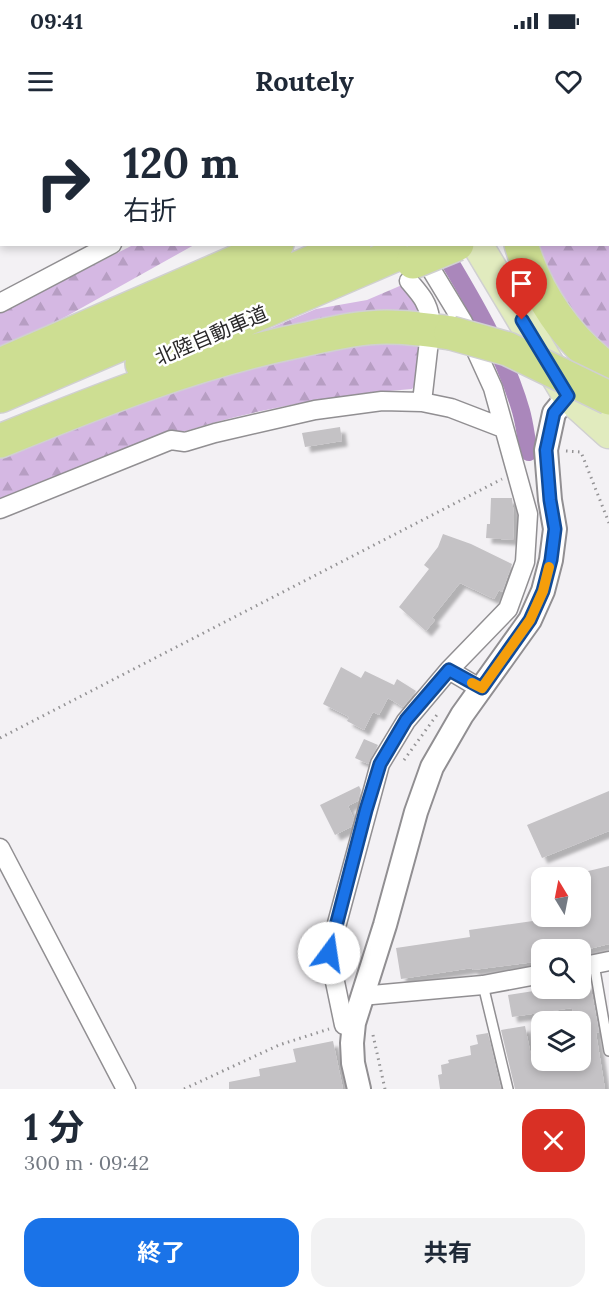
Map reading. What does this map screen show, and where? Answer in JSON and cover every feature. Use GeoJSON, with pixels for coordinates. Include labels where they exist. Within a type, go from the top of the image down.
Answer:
{"type":"FeatureCollection","features":[{"type":"Feature","properties":{"kind":"highway"},"geometry":{"type":"LineString","coordinates":[[36,347],[218,246]]}},
{"type":"Feature","properties":{"kind":"highway"},"geometry":{"type":"LineString","coordinates":[[0,364],[273,246]]}},
{"type":"Feature","properties":{"kind":"highway","name":"北陸自動車道"},"geometry":{"type":"LineString","coordinates":[[0,396],[349,246]]}},
{"type":"Feature","properties":{"kind":"highway","name":"北陸自動車道"},"geometry":{"type":"LineString","coordinates":[[0,425],[303,296],[450,246]]}},
{"type":"Feature","properties":{"kind":"highway"},"geometry":{"type":"LineString","coordinates":[[522,246],[539,289],[555,316],[594,359],[609,370]]}},
{"type":"Feature","properties":{"kind":"highway"},"geometry":{"type":"LineString","coordinates":[[0,441],[109,396],[170,375],[267,347],[346,331],[387,327],[436,331],[508,350],[609,398]]}},
{"type":"Feature","properties":{"kind":"main road"},"geometry":{"type":"LineString","coordinates":[[478,246],[568,396],[609,433]]}},
{"type":"Feature","properties":{"kind":"street"},"geometry":{"type":"LineString","coordinates":[[0,303],[108,246]]}},
{"type":"Feature","properties":{"kind":"street"},"geometry":{"type":"LineString","coordinates":[[413,257],[436,331],[422,402]]}},
{"type":"Feature","properties":{"kind":"street"},"geometry":{"type":"LineString","coordinates":[[344,1025],[329,953],[380,764],[406,720],[449,670],[508,609],[525,562],[528,514],[493,388],[479,354],[452,303],[413,257]]}},
{"type":"Feature","properties":{"kind":"street"},"geometry":{"type":"LineString","coordinates":[[359,1089],[353,1063],[354,1023],[385,925],[416,812],[432,767],[462,715],[530,620],[543,591],[551,560],[555,529],[546,450],[554,413],[568,396]]}},
{"type":"Feature","properties":{"kind":"street"},"geometry":{"type":"LineString","coordinates":[[0,508],[171,440],[184,442],[215,432],[348,404],[382,401],[422,402],[451,408],[503,428]]}},
{"type":"Feature","properties":{"kind":"street"},"geometry":{"type":"LineString","coordinates":[[449,670],[482,688]]}},
{"type":"Feature","properties":{"kind":"street"},"geometry":{"type":"LineString","coordinates":[[0,848],[126,1089]]}},
{"type":"Feature","properties":{"kind":"street"},"geometry":{"type":"LineString","coordinates":[[361,996],[483,985],[531,976]]}},
{"type":"Feature","properties":{"kind":"lane"},"geometry":{"type":"LineString","coordinates":[[595,964],[609,1051]]}},
{"type":"Feature","properties":{"kind":"lane"},"geometry":{"type":"LineString","coordinates":[[483,985],[508,1089]]}},
{"type":"Feature","properties":{"kind":"path"},"geometry":{"type":"LineString","coordinates":[[546,450],[581,452],[609,523]]}},
{"type":"Feature","properties":{"kind":"path"},"geometry":{"type":"LineString","coordinates":[[0,738],[516,472]]}},
{"type":"Feature","properties":{"kind":"path"},"geometry":{"type":"LineString","coordinates":[[184,1089],[279,1045],[344,1025]]}},
{"type":"Feature","properties":{"kind":"green space"},"geometry":{"type":"Polygon","coordinates":[[[131,246],[192,246],[67,316],[0,350],[0,313],[131,246]]]}},
{"type":"Feature","properties":{"kind":"green space"},"geometry":{"type":"Polygon","coordinates":[[[533,246],[609,246],[609,354],[565,309],[533,246]]]}},
{"type":"Feature","properties":{"kind":"green space"},"geometry":{"type":"Polygon","coordinates":[[[402,285],[418,307],[421,316],[229,346],[316,309],[367,300],[402,285]]]}},
{"type":"Feature","properties":{"kind":"green space"},"geometry":{"type":"Polygon","coordinates":[[[421,341],[415,385],[412,389],[310,402],[260,411],[209,424],[130,451],[0,505],[0,455],[203,378],[347,344],[421,341]]]}},
{"type":"Feature","properties":{"kind":"building"},"geometry":{"type":"Polygon","coordinates":[[[340,427],[342,441],[305,447],[302,433],[340,427]]]}},
{"type":"Feature","properties":{"kind":"building"},"geometry":{"type":"Polygon","coordinates":[[[491,498],[512,498],[513,540],[486,538],[487,524],[490,524],[491,498]]]}},
{"type":"Feature","properties":{"kind":"building"},"geometry":{"type":"Polygon","coordinates":[[[443,534],[471,544],[512,564],[502,592],[499,590],[494,599],[460,583],[432,618],[435,620],[426,631],[399,607],[429,569],[424,565],[438,547],[443,534]]]}},
{"type":"Feature","properties":{"kind":"building"},"geometry":{"type":"Polygon","coordinates":[[[341,667],[361,678],[365,671],[394,685],[397,679],[416,691],[403,707],[388,698],[379,715],[373,712],[364,730],[347,721],[349,717],[323,704],[341,667]]]}},
{"type":"Feature","properties":{"kind":"building"},"geometry":{"type":"Polygon","coordinates":[[[364,739],[378,745],[368,764],[355,758],[364,739]]]}},
{"type":"Feature","properties":{"kind":"building"},"geometry":{"type":"Polygon","coordinates":[[[359,786],[361,790],[358,801],[348,806],[354,819],[351,827],[335,835],[320,805],[359,786]]]}},
{"type":"Feature","properties":{"kind":"building"},"geometry":{"type":"Polygon","coordinates":[[[609,791],[609,831],[542,858],[527,825],[609,791]]]}},
{"type":"Feature","properties":{"kind":"building"},"geometry":{"type":"Polygon","coordinates":[[[609,866],[609,944],[591,948],[591,939],[531,939],[531,962],[473,970],[472,968],[401,979],[396,948],[470,937],[469,930],[531,921],[531,927],[591,927],[591,870],[609,866]]]}},
{"type":"Feature","properties":{"kind":"building"},"geometry":{"type":"Polygon","coordinates":[[[318,957],[321,972],[312,977],[306,964],[318,957]]]}},
{"type":"Feature","properties":{"kind":"building"},"geometry":{"type":"Polygon","coordinates":[[[591,988],[599,1032],[596,1033],[605,1089],[515,1089],[501,1030],[525,1026],[531,1055],[531,1071],[591,1071],[591,1011],[573,1011],[572,1008],[531,1011],[531,1014],[512,1017],[508,995],[531,991],[531,999],[591,999],[591,988]]]}},
{"type":"Feature","properties":{"kind":"building"},"geometry":{"type":"Polygon","coordinates":[[[488,1033],[501,1089],[440,1089],[438,1075],[442,1074],[441,1065],[449,1063],[448,1060],[471,1055],[470,1046],[478,1044],[476,1035],[488,1033]]]}},
{"type":"Feature","properties":{"kind":"building"},"geometry":{"type":"Polygon","coordinates":[[[333,1041],[343,1089],[229,1089],[229,1082],[260,1076],[259,1069],[296,1062],[293,1049],[333,1041]]]}},
{"type":"Feature","properties":{"kind":"waterway"},"geometry":{"type":"LineString","coordinates":[[440,246],[475,305],[506,367],[524,421],[529,452]]}},
{"type":"Feature","properties":{"kind":"slow traffic"},"geometry":{"type":"LineString","coordinates":[[472,683],[482,688],[530,620],[543,591],[549,567]]}},
{"type":"Feature","properties":{"kind":"route"},"geometry":{"type":"LineString","coordinates":[[329,953],[380,764],[406,720],[449,670],[482,688],[530,620],[543,591],[551,560],[555,529],[546,450],[554,413],[568,396],[522,320]]}}]}
